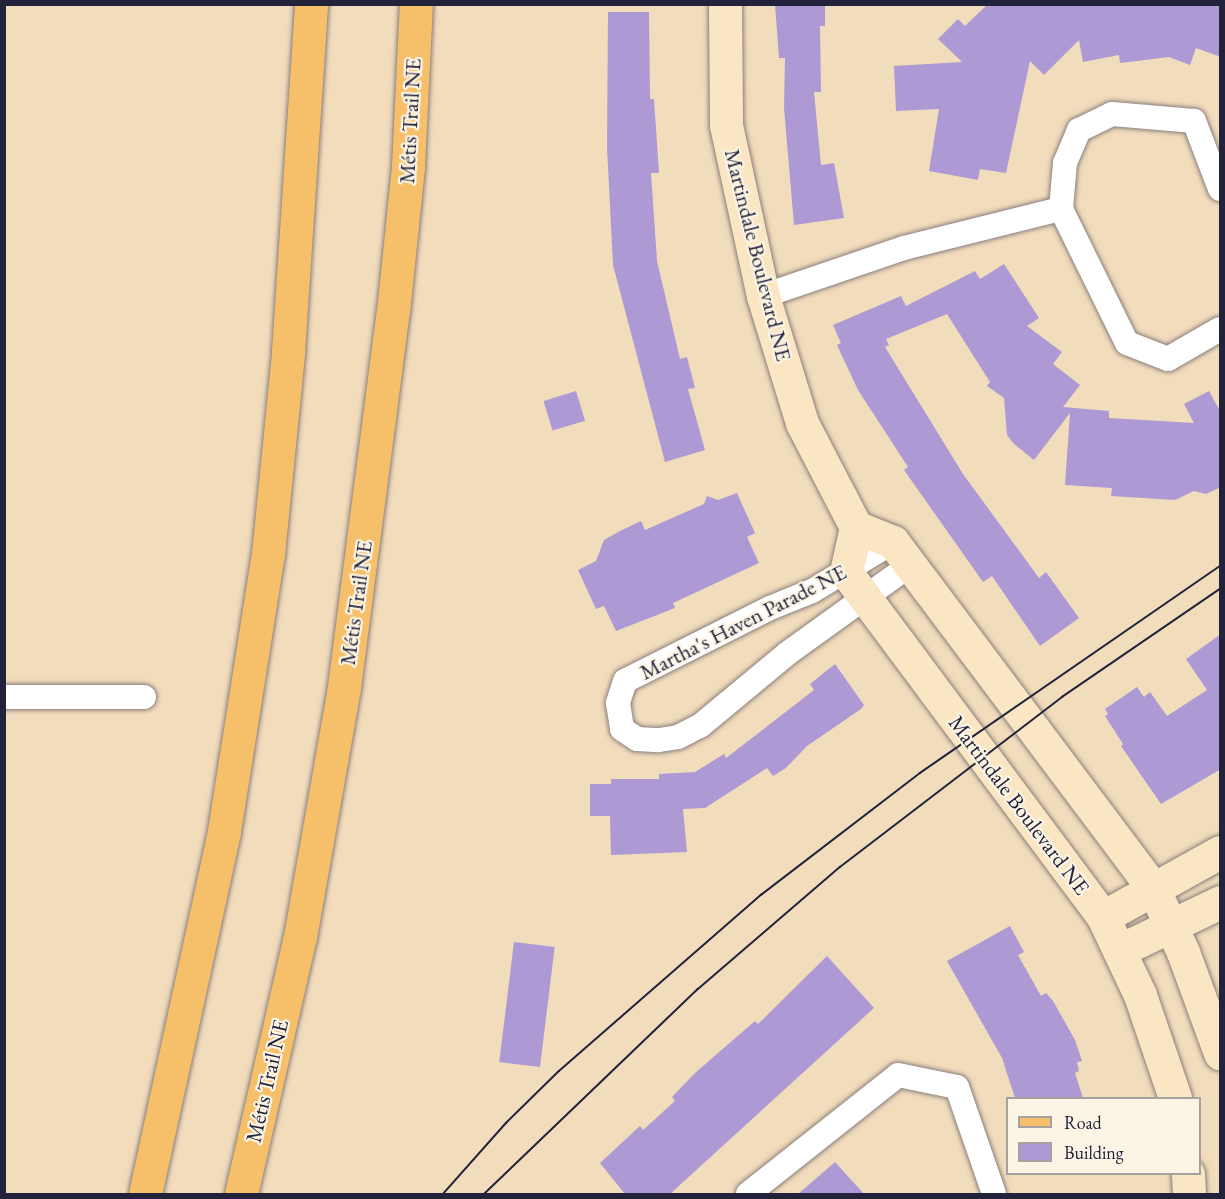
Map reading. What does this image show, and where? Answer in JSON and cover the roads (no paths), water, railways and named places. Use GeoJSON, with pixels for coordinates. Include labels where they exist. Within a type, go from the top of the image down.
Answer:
{"type":"FeatureCollection","features":[{"type":"Feature","properties":{"kind":"main road"},"geometry":{"type":"LineString","coordinates":[[145,1194],[224,831],[268,554],[288,352],[311,4]]}},
{"type":"Feature","properties":{"kind":"main road","name":"Métis Trail NE"},"geometry":{"type":"LineString","coordinates":[[241,1194],[300,937],[344,687],[395,301],[408,166],[416,4]]}},
{"type":"Feature","properties":{"kind":"street","name":"Martindale Boulevard NE"},"geometry":{"type":"LineString","coordinates":[[725,4],[726,124],[763,296],[802,423],[856,527]]}},
{"type":"Feature","properties":{"kind":"street"},"geometry":{"type":"LineString","coordinates":[[1221,189],[1194,121],[1112,114],[1079,130],[1065,163],[1061,209],[1127,343],[1168,359],[1221,329]]}},
{"type":"Feature","properties":{"kind":"street"},"geometry":{"type":"LineString","coordinates":[[763,296],[904,248],[1061,209]]}},
{"type":"Feature","properties":{"kind":"street"},"geometry":{"type":"LineString","coordinates":[[846,572],[856,527],[902,553],[1153,888],[1171,924],[1221,1053]]}},
{"type":"Feature","properties":{"kind":"street","name":"Martha's Haven Parade NE"},"geometry":{"type":"LineString","coordinates":[[902,553],[865,598],[788,653],[700,726],[678,737],[658,740],[638,739],[622,729],[618,703],[625,681],[846,572],[902,553]]}},
{"type":"Feature","properties":{"kind":"street","name":"Martindale Boulevard NE"},"geometry":{"type":"LineString","coordinates":[[846,572],[1102,917],[1120,950],[1175,1097]]}},
{"type":"Feature","properties":{"kind":"street"},"geometry":{"type":"LineString","coordinates":[[4,697],[144,698]]}},
{"type":"Feature","properties":{"kind":"street"},"geometry":{"type":"LineString","coordinates":[[1102,917],[1221,852]]}},
{"type":"Feature","properties":{"kind":"street"},"geometry":{"type":"LineString","coordinates":[[1120,950],[1221,902]]}},
{"type":"Feature","properties":{"kind":"street"},"geometry":{"type":"LineString","coordinates":[[748,1194],[898,1075],[957,1088],[994,1194]]}},
{"type":"Feature","properties":{"kind":"street"},"geometry":{"type":"LineString","coordinates":[[1188,1175],[1189,1194]]}},
{"type":"Feature","properties":{"kind":"tram line"},"geometry":{"type":"LineString","coordinates":[[443,1194],[506,1123],[559,1071],[761,895],[920,773],[1220,566]]}},
{"type":"Feature","properties":{"kind":"tram line"},"geometry":{"type":"LineString","coordinates":[[484,1194],[698,989],[840,867],[1062,697],[1220,589]]}}]}
